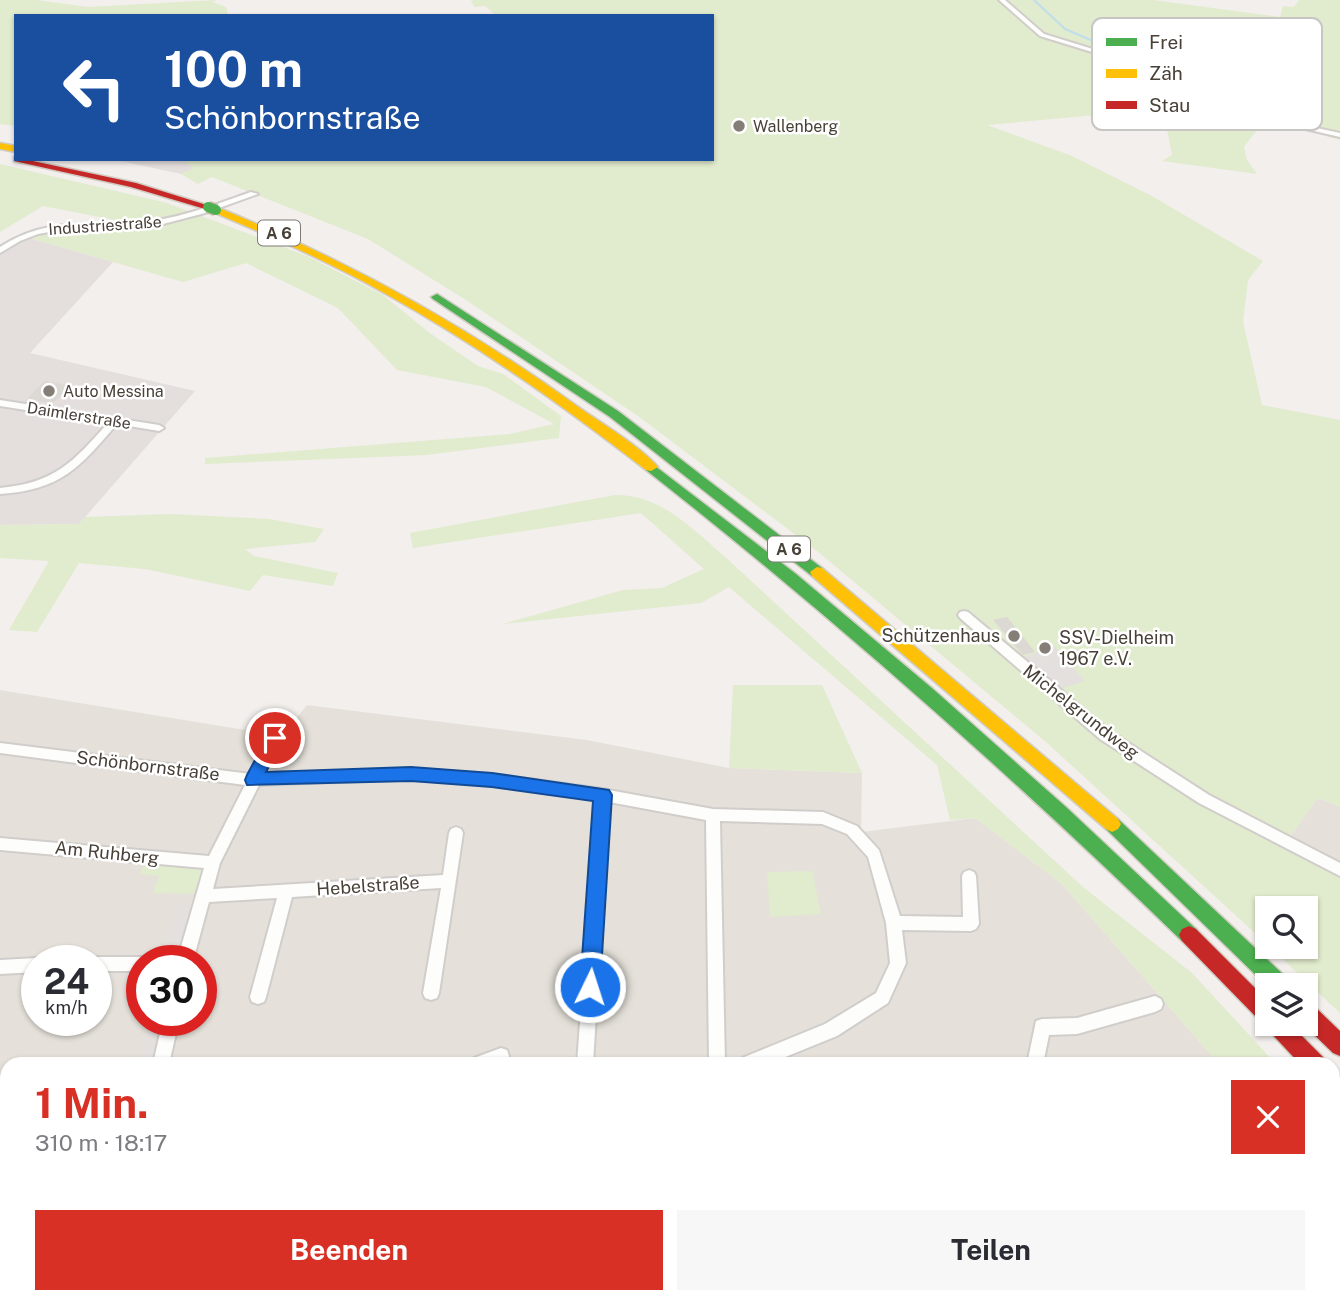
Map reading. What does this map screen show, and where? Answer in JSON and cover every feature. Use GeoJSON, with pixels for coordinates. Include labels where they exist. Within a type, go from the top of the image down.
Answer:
{"type":"FeatureCollection","features":[{"type":"Feature","properties":{"kind":"main road","name":"A 6"},"geometry":{"type":"LineString","coordinates":[[25,161],[221,206],[315,248],[392,287],[460,328],[613,437],[731,528],[964,725],[1093,842],[1255,1002]]}},
{"type":"Feature","properties":{"kind":"main road","name":"A 6"},"geometry":{"type":"LineString","coordinates":[[72,161],[221,206],[348,250]]}},
{"type":"Feature","properties":{"kind":"main road","name":"A 6"},"geometry":{"type":"LineString","coordinates":[[421,288],[564,380],[702,481],[832,584],[1060,777],[1191,897],[1268,973]]}},
{"type":"Feature","properties":{"kind":"main road"},"geometry":{"type":"LineString","coordinates":[[1318,1024],[1340,1046]]}},
{"type":"Feature","properties":{"kind":"main road"},"geometry":{"type":"LineString","coordinates":[[1288,1036],[1308,1057]]}},
{"type":"Feature","properties":{"kind":"street"},"geometry":{"type":"LineString","coordinates":[[1002,0],[1041,35],[1092,51]]}},
{"type":"Feature","properties":{"kind":"street"},"geometry":{"type":"LineString","coordinates":[[1315,130],[1340,135]]}},
{"type":"Feature","properties":{"kind":"street","name":"Industriestraße"},"geometry":{"type":"LineString","coordinates":[[0,251],[22,236],[49,227],[164,222],[254,194]]}},
{"type":"Feature","properties":{"kind":"street","name":"Daimlerstraße"},"geometry":{"type":"LineString","coordinates":[[0,403],[159,428]]}},
{"type":"Feature","properties":{"kind":"street"},"geometry":{"type":"LineString","coordinates":[[0,491],[24,490],[44,485],[69,471],[116,421]]}},
{"type":"Feature","properties":{"kind":"street","name":"Michelgrundweg"},"geometry":{"type":"LineString","coordinates":[[964,615],[1105,735],[1204,799]]}},
{"type":"Feature","properties":{"kind":"street"},"geometry":{"type":"LineString","coordinates":[[189,945],[213,863],[275,738]]}},
{"type":"Feature","properties":{"kind":"street","name":"Schönbornstraße"},"geometry":{"type":"LineString","coordinates":[[0,748],[253,780],[411,774],[492,780],[603,795],[713,815],[823,818],[852,830],[874,854],[894,923],[898,963],[882,998],[831,1030],[765,1057]]}},
{"type":"Feature","properties":{"kind":"street"},"geometry":{"type":"LineString","coordinates":[[585,1057],[603,795]]}},
{"type":"Feature","properties":{"kind":"street"},"geometry":{"type":"LineString","coordinates":[[1204,799],[1340,870]]}},
{"type":"Feature","properties":{"kind":"street"},"geometry":{"type":"LineString","coordinates":[[713,815],[717,1057]]}},
{"type":"Feature","properties":{"kind":"street"},"geometry":{"type":"LineString","coordinates":[[431,993],[456,833]]}},
{"type":"Feature","properties":{"kind":"street","name":"Am Ruhberg"},"geometry":{"type":"LineString","coordinates":[[0,844],[213,863]]}},
{"type":"Feature","properties":{"kind":"street"},"geometry":{"type":"LineString","coordinates":[[894,923],[971,924],[969,876]]}},
{"type":"Feature","properties":{"kind":"street","name":"Hebelstraße"},"geometry":{"type":"LineString","coordinates":[[203,896],[450,881]]}},
{"type":"Feature","properties":{"kind":"street"},"geometry":{"type":"LineString","coordinates":[[258,997],[286,891]]}},
{"type":"Feature","properties":{"kind":"street"},"geometry":{"type":"LineString","coordinates":[[0,967],[21,966]]}},
{"type":"Feature","properties":{"kind":"street"},"geometry":{"type":"LineString","coordinates":[[1036,1057],[1042,1027],[1077,1026],[1155,1004]]}},
{"type":"Feature","properties":{"kind":"street"},"geometry":{"type":"LineString","coordinates":[[163,1057],[167,1036]]}},
{"type":"Feature","properties":{"kind":"shaded area"},"geometry":{"type":"Polygon","coordinates":[[[121,161],[186,161],[195,168],[181,174],[121,161]]]}},
{"type":"Feature","properties":{"kind":"shaded area"},"geometry":{"type":"Polygon","coordinates":[[[22,236],[113,262],[30,353],[195,391],[79,524],[0,525],[0,248],[22,236]]]}},
{"type":"Feature","properties":{"kind":"shaded area"},"geometry":{"type":"Polygon","coordinates":[[[1055,647],[1085,681],[1053,691],[1017,659],[1055,647]]]}},
{"type":"Feature","properties":{"kind":"shaded area"},"geometry":{"type":"Polygon","coordinates":[[[0,690],[282,736],[307,705],[587,740],[729,768],[862,773],[861,832],[975,818],[1062,884],[1213,1057],[0,1057],[0,690]]]}},
{"type":"Feature","properties":{"kind":"shaded area"},"geometry":{"type":"Polygon","coordinates":[[[1318,798],[1340,807],[1340,875],[1286,842],[1318,798]]]}},
{"type":"Feature","properties":{"kind":"shaded area"},"geometry":{"type":"Polygon","coordinates":[[[179,903],[194,903],[181,945],[166,945],[179,903]]]}},
{"type":"Feature","properties":{"kind":"shaded area"},"geometry":{"type":"Polygon","coordinates":[[[145,1036],[160,1036],[156,1057],[141,1057],[145,1036]]]}},
{"type":"Feature","properties":{"kind":"green space"},"geometry":{"type":"Polygon","coordinates":[[[0,0],[36,0],[88,7],[217,0],[212,2],[226,7],[228,14],[14,14],[14,126],[0,124],[0,0]]]}},
{"type":"Feature","properties":{"kind":"green space"},"geometry":{"type":"Polygon","coordinates":[[[471,0],[1153,0],[1280,17],[1283,6],[1294,7],[1299,0],[1340,0],[1340,140],[1306,130],[1322,130],[1322,18],[1092,18],[1092,115],[987,125],[1072,156],[1150,195],[1263,261],[1248,280],[1243,322],[1262,405],[1340,420],[1340,807],[1318,798],[1286,842],[1340,875],[1340,1013],[1318,992],[1318,973],[1298,973],[1283,959],[1318,959],[1318,896],[1255,896],[1255,933],[1046,742],[817,551],[638,416],[466,300],[368,239],[212,177],[198,184],[181,174],[194,168],[185,161],[714,161],[714,14],[494,14],[485,6],[474,7],[471,0]]]}},
{"type":"Feature","properties":{"kind":"green space"},"geometry":{"type":"Polygon","coordinates":[[[1167,130],[1257,130],[1244,147],[1247,160],[1257,174],[1162,161],[1172,155],[1167,130]]]}},
{"type":"Feature","properties":{"kind":"green space"},"geometry":{"type":"Polygon","coordinates":[[[0,164],[167,203],[307,256],[383,295],[431,334],[478,366],[503,374],[561,416],[559,438],[426,455],[205,464],[205,458],[510,434],[554,424],[486,387],[397,370],[338,308],[246,263],[183,282],[22,236],[62,225],[136,224],[43,206],[0,232],[0,164]]]}},
{"type":"Feature","properties":{"kind":"green space"},"geometry":{"type":"Polygon","coordinates":[[[615,495],[647,500],[674,514],[723,555],[1083,887],[1192,973],[1270,1057],[1213,1057],[1062,884],[975,818],[950,820],[937,765],[729,587],[701,603],[503,624],[623,590],[662,588],[704,569],[641,513],[413,548],[410,533],[615,495]]]}},
{"type":"Feature","properties":{"kind":"green space"},"geometry":{"type":"Polygon","coordinates":[[[170,514],[269,519],[324,529],[315,542],[245,549],[254,556],[338,573],[333,586],[263,575],[250,591],[145,569],[79,563],[37,632],[9,630],[49,561],[0,558],[0,525],[79,524],[85,517],[170,514]]]}},
{"type":"Feature","properties":{"kind":"green space"},"geometry":{"type":"Polygon","coordinates":[[[733,685],[822,685],[862,773],[729,768],[733,685]]]}},
{"type":"Feature","properties":{"kind":"green space"},"geometry":{"type":"Polygon","coordinates":[[[145,862],[198,867],[205,874],[198,894],[153,893],[159,876],[140,874],[145,862]]]}},
{"type":"Feature","properties":{"kind":"green space"},"geometry":{"type":"Polygon","coordinates":[[[812,871],[821,914],[770,917],[767,872],[812,871]]]}},
{"type":"Feature","properties":{"kind":"building","name":"Auto Messina"},"geometry":{"type":"Polygon","coordinates":[[[45,381],[72,386],[54,402],[25,401],[45,381]]]}},
{"type":"Feature","properties":{"kind":"building","name":"Schützenhaus"},"geometry":{"type":"Polygon","coordinates":[[[1007,617],[1035,652],[1023,655],[993,620],[1007,617]]]}},
{"type":"Feature","properties":{"kind":"waterway"},"geometry":{"type":"LineString","coordinates":[[1034,0],[1065,29],[1092,41]]}},
{"type":"Feature","properties":{"kind":"traffic: fast"},"geometry":{"type":"LineString","coordinates":[[208,207],[216,210]]}},
{"type":"Feature","properties":{"kind":"traffic: fast"},"geometry":{"type":"LineString","coordinates":[[437,297],[614,414],[817,572]]}},
{"type":"Feature","properties":{"kind":"traffic: fast"},"geometry":{"type":"LineString","coordinates":[[651,467],[791,578],[927,693],[1059,812],[1189,935]]}},
{"type":"Feature","properties":{"kind":"traffic: fast"},"geometry":{"type":"LineString","coordinates":[[1112,824],[1267,973]]}},
{"type":"Feature","properties":{"kind":"traffic: slow"},"geometry":{"type":"LineString","coordinates":[[0,146],[14,149]]}},
{"type":"Feature","properties":{"kind":"traffic: slow"},"geometry":{"type":"LineString","coordinates":[[216,210],[334,262],[443,322],[548,391],[651,467]]}},
{"type":"Feature","properties":{"kind":"traffic: slow"},"geometry":{"type":"LineString","coordinates":[[817,572],[1112,824]]}},
{"type":"Feature","properties":{"kind":"traffic: jam"},"geometry":{"type":"LineString","coordinates":[[26,161],[133,185],[208,207]]}},
{"type":"Feature","properties":{"kind":"traffic: jam"},"geometry":{"type":"LineString","coordinates":[[1189,935],[1255,1002]]}},
{"type":"Feature","properties":{"kind":"traffic: jam"},"geometry":{"type":"LineString","coordinates":[[1318,1024],[1340,1046]]}},
{"type":"Feature","properties":{"kind":"traffic: jam"},"geometry":{"type":"LineString","coordinates":[[1288,1036],[1308,1057]]}},
{"type":"Feature","properties":{"kind":"place","name":"Wallenberg"},"geometry":{"type":"Point","coordinates":[739,126]}},
{"type":"Feature","properties":{"kind":"place","name":"Auto Messina"},"geometry":{"type":"Point","coordinates":[49,391]}},
{"type":"Feature","properties":{"kind":"place","name":"Schützenhaus"},"geometry":{"type":"Point","coordinates":[1014,636]}},
{"type":"Feature","properties":{"kind":"place","name":"SSV-Dielheim 1967 e.V."},"geometry":{"type":"Point","coordinates":[1045,648]}},
{"type":"Feature","properties":{"kind":"route"},"geometry":{"type":"LineString","coordinates":[[275,738],[253,780],[340,774],[411,774],[492,780],[603,795],[590,987]]}}]}
